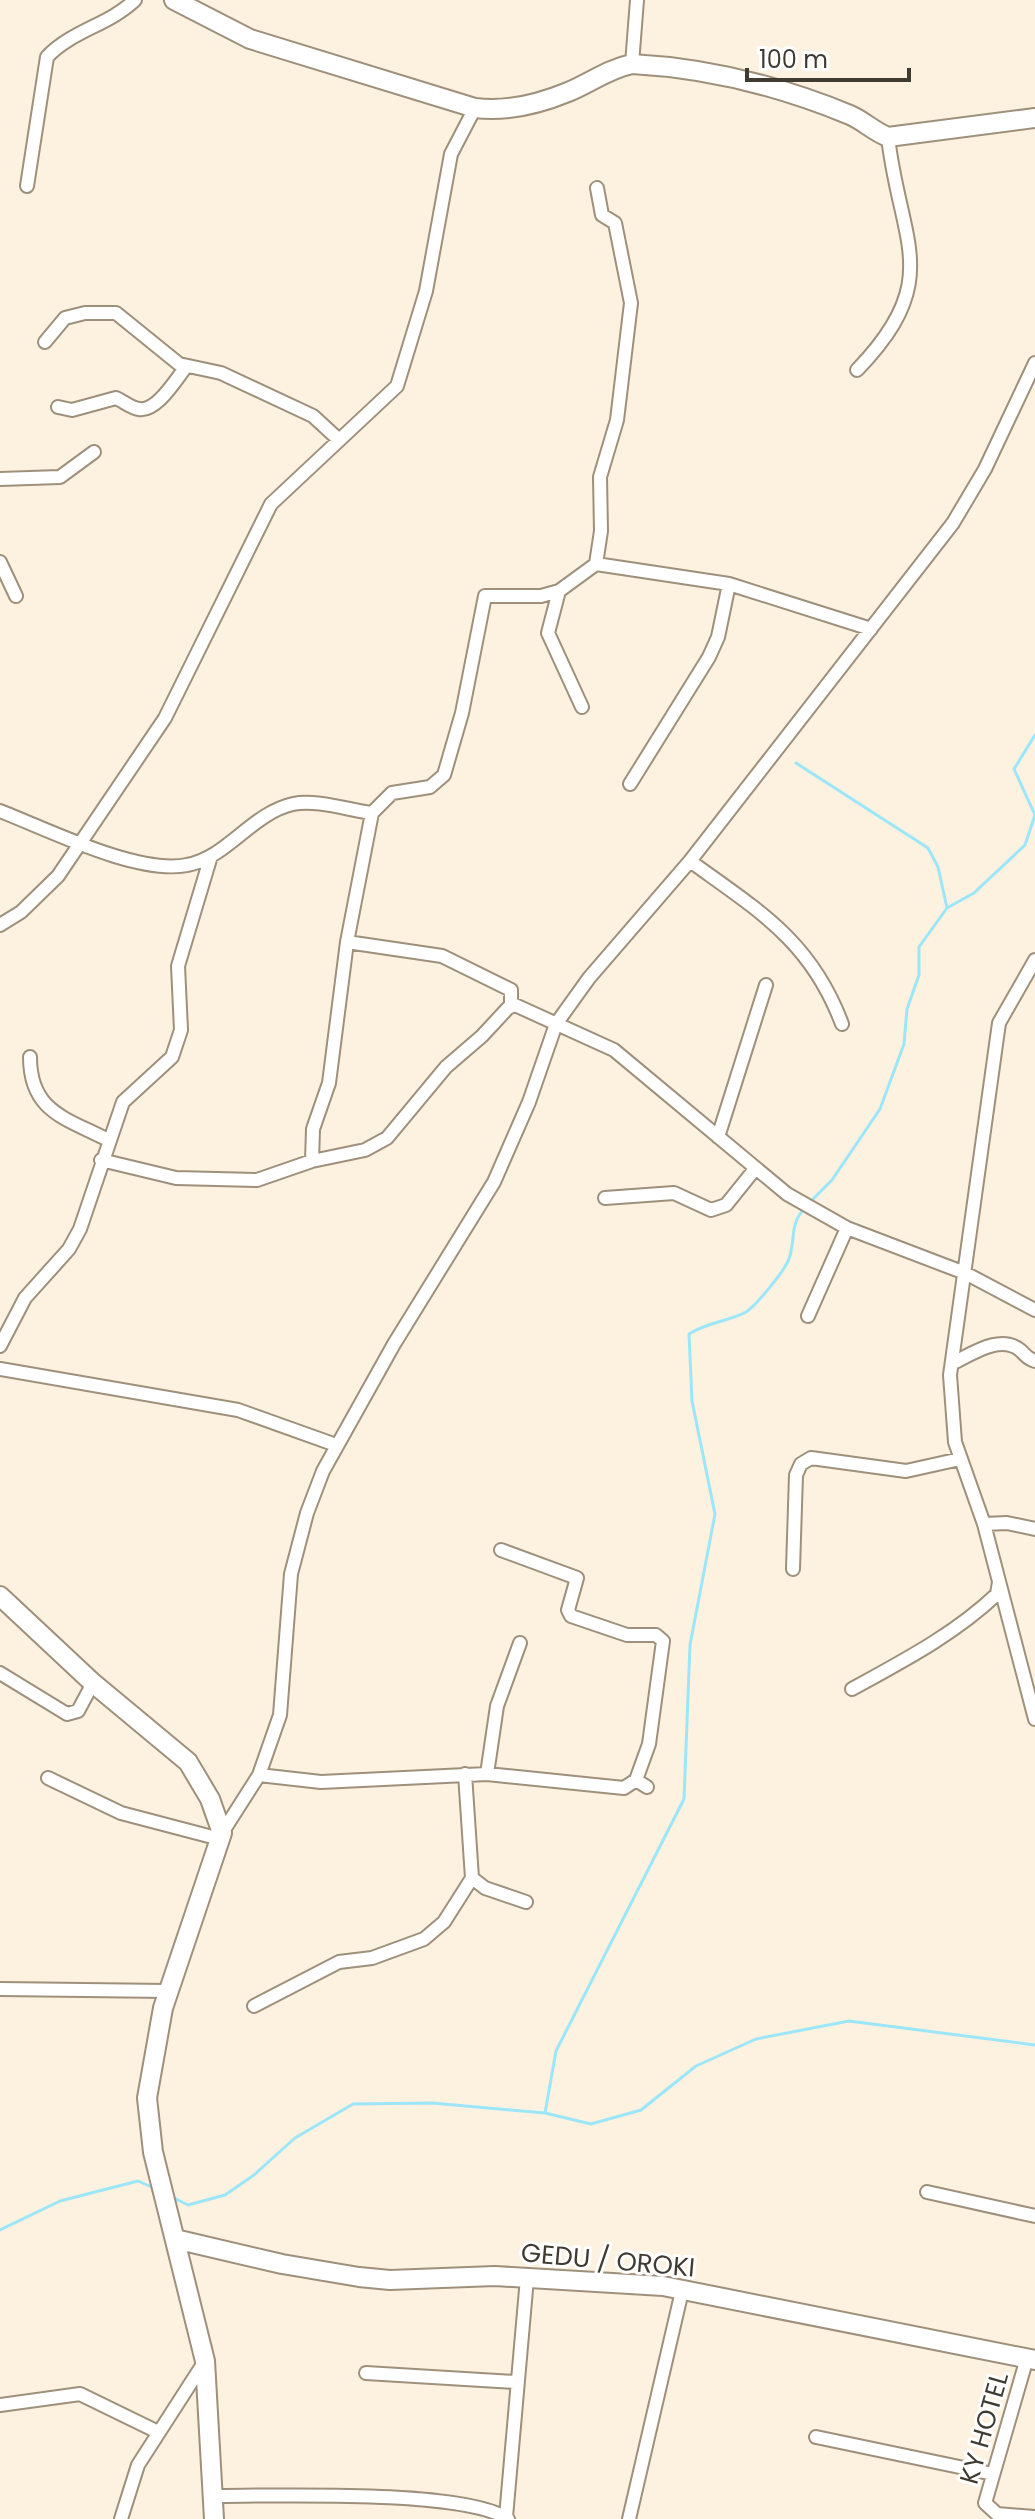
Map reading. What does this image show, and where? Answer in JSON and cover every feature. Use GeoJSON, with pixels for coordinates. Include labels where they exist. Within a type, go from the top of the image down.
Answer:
{"type":"FeatureCollection","features":[{"type":"Feature","properties":{"kind":"main road"},"geometry":{"type":"LineString","coordinates":[[174,0],[250,39],[475,108],[511,109],[549,99],[614,68],[632,64],[763,84],[855,117],[869,130],[888,137],[1035,118]]}},
{"type":"Feature","properties":{"kind":"main road"},"geometry":{"type":"LineString","coordinates":[[0,1596],[93,1683],[188,1762],[210,1799],[221,1836],[168,1991],[147,2098],[153,2152],[205,2361],[214,2519]]}},
{"type":"Feature","properties":{"kind":"main road","name":"GEDU / OROKI"},"geometry":{"type":"LineString","coordinates":[[175,2239],[282,2264],[359,2277],[390,2280],[591,2280],[682,2291],[1031,2359]]}},
{"type":"Feature","properties":{"kind":"street"},"geometry":{"type":"LineString","coordinates":[[27,186],[47,57],[68,39],[110,20],[135,0]]}},
{"type":"Feature","properties":{"kind":"street"},"geometry":{"type":"LineString","coordinates":[[632,64],[637,0]]}},
{"type":"Feature","properties":{"kind":"street"},"geometry":{"type":"LineString","coordinates":[[0,925],[31,904],[81,845],[165,718],[271,504],[338,439],[386,400],[397,386],[426,291],[448,164],[456,139],[475,108]]}},
{"type":"Feature","properties":{"kind":"street"},"geometry":{"type":"LineString","coordinates":[[857,370],[891,329],[907,300],[912,266],[888,137]]}},
{"type":"Feature","properties":{"kind":"street"},"geometry":{"type":"LineString","coordinates":[[596,564],[601,531],[600,477],[617,420],[631,303],[615,223],[602,215],[597,188]]}},
{"type":"Feature","properties":{"kind":"street"},"geometry":{"type":"LineString","coordinates":[[45,342],[65,318],[107,311],[124,317],[169,358],[186,367],[221,373],[313,416],[338,439]]}},
{"type":"Feature","properties":{"kind":"street"},"geometry":{"type":"LineString","coordinates":[[48,1778],[121,1813],[221,1836],[259,1775],[280,1715],[291,1574],[307,1513],[336,1445],[494,1182],[529,1102],[556,1024],[589,978],[690,861],[953,523],[985,469],[1035,363]]}},
{"type":"Feature","properties":{"kind":"street"},"geometry":{"type":"LineString","coordinates":[[58,407],[72,410],[116,398],[137,409],[145,409],[153,405],[186,367]]}},
{"type":"Feature","properties":{"kind":"street"},"geometry":{"type":"LineString","coordinates":[[0,479],[60,477],[94,452]]}},
{"type":"Feature","properties":{"kind":"street"},"geometry":{"type":"LineString","coordinates":[[0,562],[16,596]]}},
{"type":"Feature","properties":{"kind":"street"},"geometry":{"type":"LineString","coordinates":[[312,1161],[311,1140],[329,1083],[347,942],[372,813],[392,793],[430,787],[444,775],[462,713],[485,596],[541,596],[559,591],[596,564],[729,584],[871,629]]}},
{"type":"Feature","properties":{"kind":"street"},"geometry":{"type":"LineString","coordinates":[[630,784],[709,657],[718,637],[729,584]]}},
{"type":"Feature","properties":{"kind":"street"},"geometry":{"type":"LineString","coordinates":[[559,591],[548,633],[582,707]]}},
{"type":"Feature","properties":{"kind":"street"},"geometry":{"type":"LineString","coordinates":[[0,811],[106,854],[181,866],[211,856],[248,829],[293,804],[372,813]]}},
{"type":"Feature","properties":{"kind":"street"},"geometry":{"type":"LineString","coordinates":[[0,1346],[25,1298],[69,1249],[80,1229],[123,1102],[165,1067],[178,1044],[182,1015],[178,966],[211,856]]}},
{"type":"Feature","properties":{"kind":"street"},"geometry":{"type":"LineString","coordinates":[[690,861],[776,925],[808,959],[831,993],[842,1024]]}},
{"type":"Feature","properties":{"kind":"street"},"geometry":{"type":"LineString","coordinates":[[101,1160],[176,1178],[257,1180],[312,1161],[365,1150],[387,1138],[446,1067],[511,1006],[511,990],[442,956],[347,942]]}},
{"type":"Feature","properties":{"kind":"street"},"geometry":{"type":"LineString","coordinates":[[1035,960],[999,1023],[953,1363],[953,1416],[960,1459],[984,1524],[1035,1719]]}},
{"type":"Feature","properties":{"kind":"street"},"geometry":{"type":"LineString","coordinates":[[718,1137],[766,985]]}},
{"type":"Feature","properties":{"kind":"street"},"geometry":{"type":"LineString","coordinates":[[511,1006],[614,1050],[787,1194],[847,1228],[965,1273],[1035,1310]]}},
{"type":"Feature","properties":{"kind":"street"},"geometry":{"type":"LineString","coordinates":[[30,1057],[33,1087],[45,1106],[108,1140]]}},
{"type":"Feature","properties":{"kind":"street"},"geometry":{"type":"LineString","coordinates":[[605,1198],[674,1193],[711,1210],[726,1205],[755,1169]]}},
{"type":"Feature","properties":{"kind":"street"},"geometry":{"type":"LineString","coordinates":[[808,1316],[847,1228]]}},
{"type":"Feature","properties":{"kind":"street"},"geometry":{"type":"LineString","coordinates":[[953,1363],[998,1343],[1019,1349],[1026,1358],[1035,1361]]}},
{"type":"Feature","properties":{"kind":"street"},"geometry":{"type":"LineString","coordinates":[[0,1369],[238,1410],[336,1445]]}},
{"type":"Feature","properties":{"kind":"street"},"geometry":{"type":"LineString","coordinates":[[793,1569],[796,1475],[801,1464],[811,1458],[906,1471],[960,1459]]}},
{"type":"Feature","properties":{"kind":"street"},"geometry":{"type":"LineString","coordinates":[[984,1524],[1007,1523],[1035,1529]]}},
{"type":"Feature","properties":{"kind":"street"},"geometry":{"type":"LineString","coordinates":[[259,1775],[321,1782],[487,1774],[624,1788],[642,1784],[663,1641],[656,1635],[627,1635],[571,1616],[568,1610],[577,1578],[501,1550]]}},
{"type":"Feature","properties":{"kind":"street"},"geometry":{"type":"LineString","coordinates":[[852,1689],[921,1651],[977,1614],[997,1594],[999,1578]]}},
{"type":"Feature","properties":{"kind":"street"},"geometry":{"type":"LineString","coordinates":[[487,1774],[497,1706],[520,1643]]}},
{"type":"Feature","properties":{"kind":"street"},"geometry":{"type":"LineString","coordinates":[[0,1673],[67,1714],[78,1711],[93,1683]]}},
{"type":"Feature","properties":{"kind":"street"},"geometry":{"type":"LineString","coordinates":[[254,2006],[339,1962],[372,1958],[424,1939],[444,1922],[472,1878],[465,1774]]}},
{"type":"Feature","properties":{"kind":"street"},"geometry":{"type":"LineString","coordinates":[[472,1878],[485,1888],[526,1902]]}},
{"type":"Feature","properties":{"kind":"street"},"geometry":{"type":"LineString","coordinates":[[0,1989],[168,1991]]}},
{"type":"Feature","properties":{"kind":"street"},"geometry":{"type":"LineString","coordinates":[[927,2192],[1035,2216]]}},
{"type":"Feature","properties":{"kind":"street"},"geometry":{"type":"LineString","coordinates":[[213,2496],[370,2497],[482,2507],[507,2518],[515,2382],[527,2278]]}},
{"type":"Feature","properties":{"kind":"street"},"geometry":{"type":"LineString","coordinates":[[629,2519],[682,2291]]}},
{"type":"Feature","properties":{"kind":"street","name":"KY HOTEL"},"geometry":{"type":"LineString","coordinates":[[1031,2359],[985,2496],[991,2512],[1035,2517]]}},
{"type":"Feature","properties":{"kind":"street"},"geometry":{"type":"LineString","coordinates":[[121,2519],[138,2465],[205,2361]]}},
{"type":"Feature","properties":{"kind":"street"},"geometry":{"type":"LineString","coordinates":[[366,2373],[515,2382]]}},
{"type":"Feature","properties":{"kind":"street"},"geometry":{"type":"LineString","coordinates":[[0,2405],[80,2394],[158,2432]]}},
{"type":"Feature","properties":{"kind":"street"},"geometry":{"type":"LineString","coordinates":[[816,2437],[881,2448],[993,2474]]}},
{"type":"Feature","properties":{"kind":"waterway"},"geometry":{"type":"LineString","coordinates":[[810,1202],[832,1180],[880,1109],[904,1044],[907,1009],[919,975],[919,947],[947,908],[974,893],[1025,845],[1035,815],[1014,769],[1035,735]]}},
{"type":"Feature","properties":{"kind":"waterway"},"geometry":{"type":"LineString","coordinates":[[796,763],[928,848],[938,867],[947,908]]}},
{"type":"Feature","properties":{"kind":"waterway"},"geometry":{"type":"LineString","coordinates":[[545,2113],[556,2051],[684,1799],[690,1645],[715,1514],[692,1401],[689,1334],[740,1315],[756,1303],[789,1259],[795,1226],[805,1208]]}},
{"type":"Feature","properties":{"kind":"waterway"},"geometry":{"type":"LineString","coordinates":[[172,2197],[188,2205],[225,2195],[254,2175],[295,2138],[353,2104],[432,2103],[545,2113],[591,2124],[641,2110],[696,2066],[756,2039],[849,2021],[1035,2045]]}},
{"type":"Feature","properties":{"kind":"waterway"},"geometry":{"type":"LineString","coordinates":[[0,2230],[60,2201],[138,2181],[154,2188]]}}]}
